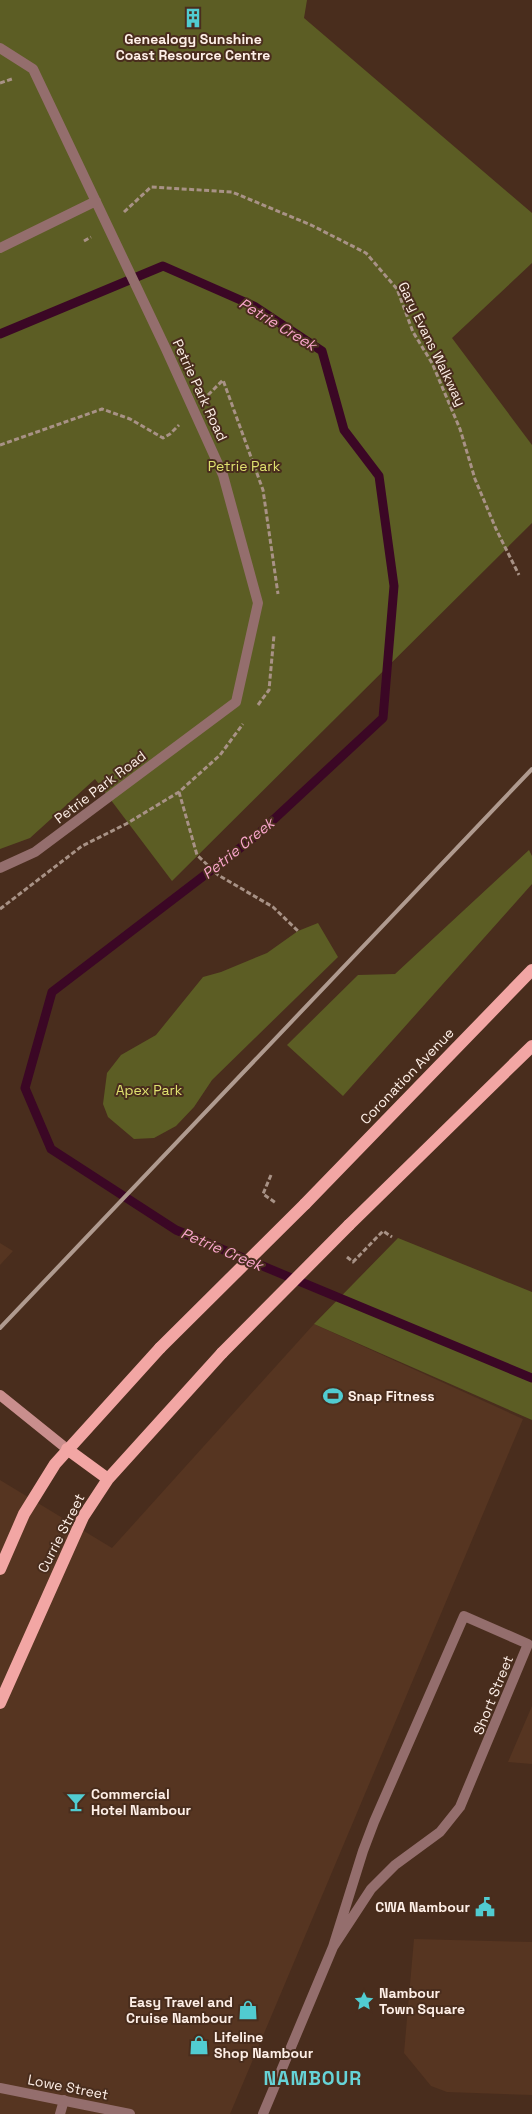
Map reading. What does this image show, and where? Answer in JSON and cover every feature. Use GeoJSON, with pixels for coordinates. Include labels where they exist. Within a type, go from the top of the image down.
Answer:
{"type":"FeatureCollection","features":[{"type":"Feature","properties":{"kind":"main road","name":"Coronation Avenue"},"geometry":{"type":"LineString","coordinates":[[67,1450],[160,1348],[305,1204],[532,970]]}},
{"type":"Feature","properties":{"kind":"main road","name":"Currie Street"},"geometry":{"type":"LineString","coordinates":[[0,1703],[72,1538],[83,1517],[108,1479],[222,1353],[349,1225],[532,1046]]}},
{"type":"Feature","properties":{"kind":"main road"},"geometry":{"type":"LineString","coordinates":[[0,1568],[31,1502],[45,1478],[67,1450],[108,1479]]}},
{"type":"Feature","properties":{"kind":"street","name":"Petrie Park Road"},"geometry":{"type":"LineString","coordinates":[[0,48],[33,69],[166,349],[223,475],[258,603],[236,702],[36,852],[0,868]]}},
{"type":"Feature","properties":{"kind":"street"},"geometry":{"type":"LineString","coordinates":[[0,248],[96,201]]}},
{"type":"Feature","properties":{"kind":"street"},"geometry":{"type":"LineString","coordinates":[[0,1395],[67,1450]]}},
{"type":"Feature","properties":{"kind":"street","name":"Short Street"},"geometry":{"type":"LineString","coordinates":[[263,2114],[333,1947],[374,1822],[464,1616],[528,1644],[460,1807],[440,1832],[395,1866],[376,1884],[356,1910],[333,1947]]}},
{"type":"Feature","properties":{"kind":"street","name":"Lowe Street"},"geometry":{"type":"LineString","coordinates":[[0,2088],[130,2114]]}},
{"type":"Feature","properties":{"kind":"street"},"geometry":{"type":"LineString","coordinates":[[60,2114],[64,2100]]}},
{"type":"Feature","properties":{"kind":"path","name":"Gary Evans Walkway"},"geometry":{"type":"LineString","coordinates":[[84,241],[108,228],[151,187],[232,192],[311,225],[366,253],[396,289],[413,332],[432,363],[460,429],[476,479],[496,529],[519,575]]}},
{"type":"Feature","properties":{"kind":"path"},"geometry":{"type":"LineString","coordinates":[[0,445],[102,409],[130,419],[163,438],[170,434],[224,380],[263,490],[278,599]]}},
{"type":"Feature","properties":{"kind":"path"},"geometry":{"type":"LineString","coordinates":[[253,712],[269,690],[275,626]]}},
{"type":"Feature","properties":{"kind":"path"},"geometry":{"type":"LineString","coordinates":[[0,909],[82,846],[126,824],[179,792],[220,755],[247,719]]}},
{"type":"Feature","properties":{"kind":"path"},"geometry":{"type":"LineString","coordinates":[[179,792],[197,855],[218,875],[273,908],[298,930]]}},
{"type":"Feature","properties":{"kind":"path"},"geometry":{"type":"LineString","coordinates":[[263,1194],[271,1175]]}},
{"type":"Feature","properties":{"kind":"path"},"geometry":{"type":"LineString","coordinates":[[353,1262],[383,1231],[392,1237]]}},
{"type":"Feature","properties":{"kind":"shaded area"},"geometry":{"type":"Polygon","coordinates":[[[0,1243],[13,1251],[0,1265],[0,1243]]]}},
{"type":"Feature","properties":{"kind":"shaded area"},"geometry":{"type":"Polygon","coordinates":[[[314,1324],[523,1419],[230,2114],[0,2114],[0,1480],[112,1548],[314,1324]]]}},
{"type":"Feature","properties":{"kind":"shaded area"},"geometry":{"type":"Polygon","coordinates":[[[532,1706],[532,1764],[508,1762],[532,1706]]]}},
{"type":"Feature","properties":{"kind":"shaded area"},"geometry":{"type":"Polygon","coordinates":[[[414,1939],[532,1942],[532,2095],[447,2092],[431,2086],[404,2053],[414,1939]]]}},
{"type":"Feature","properties":{"kind":"green space","name":"Petrie Park"},"geometry":{"type":"Polygon","coordinates":[[[0,0],[307,0],[304,18],[532,213],[532,263],[452,338],[532,445],[532,523],[172,881],[95,779],[30,838],[0,849],[0,0]]]}},
{"type":"Feature","properties":{"kind":"green space"},"geometry":{"type":"Polygon","coordinates":[[[529,850],[532,856],[532,884],[343,1096],[287,1045],[358,975],[395,974],[529,850]]]}},
{"type":"Feature","properties":{"kind":"green space","name":"Apex Park"},"geometry":{"type":"Polygon","coordinates":[[[318,923],[338,957],[212,1080],[194,1107],[176,1126],[154,1138],[134,1139],[108,1117],[103,1104],[107,1073],[121,1055],[156,1035],[203,977],[221,972],[267,953],[298,931],[318,923]]]}},
{"type":"Feature","properties":{"kind":"green space"},"geometry":{"type":"Polygon","coordinates":[[[398,1238],[532,1292],[532,1420],[314,1324],[398,1238]]]}},
{"type":"Feature","properties":{"kind":"waterway","name":"Petrie Creek"},"geometry":{"type":"LineString","coordinates":[[0,334],[163,266],[254,306],[322,351],[344,430],[379,476],[394,586],[383,718],[257,835],[52,992],[25,1088],[51,1149],[176,1230],[532,1378]]}},
{"type":"Feature","properties":{"kind":"railway"},"geometry":{"type":"LineString","coordinates":[[0,1328],[532,769]]}},
{"type":"Feature","properties":{"kind":"place","name":"Genealogy Sunshine Coast Resource Centre"},"geometry":{"type":"Point","coordinates":[193,18]}},
{"type":"Feature","properties":{"kind":"place","name":"Snap Fitness"},"geometry":{"type":"Point","coordinates":[333,1396]}},
{"type":"Feature","properties":{"kind":"place","name":"Commercial Hotel Nambour"},"geometry":{"type":"Point","coordinates":[76,1802]}},
{"type":"Feature","properties":{"kind":"place","name":"CWA Nambour"},"geometry":{"type":"Point","coordinates":[485,1907]}},
{"type":"Feature","properties":{"kind":"place","name":"Nambour Town Square"},"geometry":{"type":"Point","coordinates":[364,2001]}},
{"type":"Feature","properties":{"kind":"place","name":"Easy Travel and Cruise Nambour"},"geometry":{"type":"Point","coordinates":[248,2010]}},
{"type":"Feature","properties":{"kind":"place","name":"Lifeline Shop Nambour"},"geometry":{"type":"Point","coordinates":[199,2045]}},
{"type":"Feature","properties":{"kind":"district","name":"NAMBOUR"},"geometry":{"type":"Point","coordinates":[313,2078]}}]}
